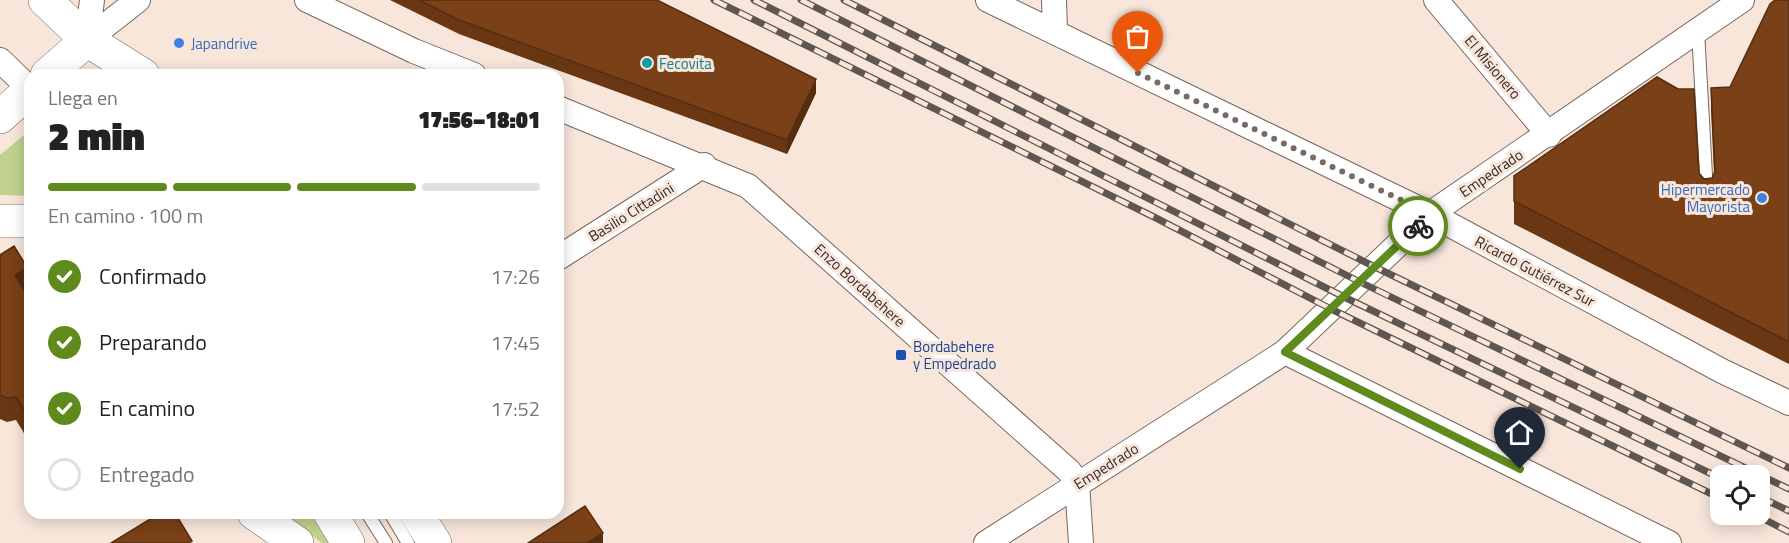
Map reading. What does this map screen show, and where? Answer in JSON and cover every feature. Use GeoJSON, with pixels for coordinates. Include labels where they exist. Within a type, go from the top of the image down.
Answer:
{"type":"FeatureCollection","features":[{"type":"Feature","properties":{"kind":"main road"},"geometry":{"type":"LineString","coordinates":[[45,0],[94,61]]}},
{"type":"Feature","properties":{"kind":"main road"},"geometry":{"type":"LineString","coordinates":[[67,69],[94,61],[122,69]]}},
{"type":"Feature","properties":{"kind":"main road"},"geometry":{"type":"LineString","coordinates":[[0,117],[24,95]]}},
{"type":"Feature","properties":{"kind":"main road"},"geometry":{"type":"LineString","coordinates":[[263,519],[297,543]]}},
{"type":"Feature","properties":{"kind":"main road"},"geometry":{"type":"LineString","coordinates":[[334,519],[348,543]]}},
{"type":"Feature","properties":{"kind":"main road"},"geometry":{"type":"LineString","coordinates":[[421,519],[435,543]]}},
{"type":"Feature","properties":{"kind":"street"},"geometry":{"type":"LineString","coordinates":[[92,0],[94,61]]}},
{"type":"Feature","properties":{"kind":"street"},"geometry":{"type":"LineString","coordinates":[[94,61],[138,0]]}},
{"type":"Feature","properties":{"kind":"street"},"geometry":{"type":"LineString","coordinates":[[307,0],[414,51],[459,69]]}},
{"type":"Feature","properties":{"kind":"street","name":"Ricardo Gutiérrez Sur"},"geometry":{"type":"LineString","coordinates":[[988,0],[1430,214],[1722,371],[1789,403]]}},
{"type":"Feature","properties":{"kind":"street"},"geometry":{"type":"LineString","coordinates":[[1054,0],[1054,32]]}},
{"type":"Feature","properties":{"kind":"street","name":"El Misionero"},"geometry":{"type":"LineString","coordinates":[[1436,0],[1549,135]]}},
{"type":"Feature","properties":{"kind":"street","name":"Empedrado"},"geometry":{"type":"LineString","coordinates":[[986,543],[1285,352],[1430,214],[1549,135],[1710,16],[1742,0]]}},
{"type":"Feature","properties":{"kind":"street"},"geometry":{"type":"LineString","coordinates":[[0,60],[24,84]]}},
{"type":"Feature","properties":{"kind":"street","name":"Enzo Bordabehere"},"geometry":{"type":"LineString","coordinates":[[564,110],[704,165],[748,186],[1069,471],[1077,483]]}},
{"type":"Feature","properties":{"kind":"street","name":"Basilio Cittadini"},"geometry":{"type":"LineString","coordinates":[[564,254],[704,165]]}},
{"type":"Feature","properties":{"kind":"street"},"geometry":{"type":"LineString","coordinates":[[1285,352],[1669,543]]}},
{"type":"Feature","properties":{"kind":"street"},"geometry":{"type":"LineString","coordinates":[[1077,483],[1080,543]]}},
{"type":"Feature","properties":{"kind":"lane"},"geometry":{"type":"LineString","coordinates":[[1707,194],[1710,16]]}},
{"type":"Feature","properties":{"kind":"lane"},"geometry":{"type":"LineString","coordinates":[[371,519],[386,543]]}},
{"type":"Feature","properties":{"kind":"lane"},"geometry":{"type":"LineString","coordinates":[[394,519],[408,543]]}},
{"type":"Feature","properties":{"kind":"green space"},"geometry":{"type":"Polygon","coordinates":[[[24,135],[24,196],[0,195],[0,155],[24,135]]]}},
{"type":"Feature","properties":{"kind":"green space"},"geometry":{"type":"Polygon","coordinates":[[[290,519],[315,519],[331,543],[322,543],[290,519]]]}},
{"type":"Feature","properties":{"kind":"building","name":"Fecovita"},"geometry":{"type":"Polygon","coordinates":[[[419,0],[657,0],[816,79],[787,140],[459,20],[419,0]]]}},
{"type":"Feature","properties":{"kind":"building"},"geometry":{"type":"Polygon","coordinates":[[[1775,0],[1789,0],[1789,342],[1514,201],[1514,176],[1657,77],[1678,89],[1694,89],[1699,173],[1704,179],[1712,178],[1715,171],[1711,88],[1730,87],[1770,4],[1775,0]]]}},
{"type":"Feature","properties":{"kind":"building"},"geometry":{"type":"Polygon","coordinates":[[[14,246],[24,262],[24,269],[15,275],[24,290],[24,410],[16,397],[7,398],[0,395],[0,255],[14,246]]]}},
{"type":"Feature","properties":{"kind":"building"},"geometry":{"type":"Polygon","coordinates":[[[585,506],[603,533],[587,543],[528,543],[585,506]]]}},
{"type":"Feature","properties":{"kind":"building"},"geometry":{"type":"Polygon","coordinates":[[[150,519],[179,519],[192,541],[189,543],[111,543],[150,519]]]}},
{"type":"Feature","properties":{"kind":"railway"},"geometry":{"type":"LineString","coordinates":[[714,0],[1156,218],[1331,309],[1710,493]]}},
{"type":"Feature","properties":{"kind":"railway"},"geometry":{"type":"LineString","coordinates":[[754,0],[1344,297],[1710,473]]}},
{"type":"Feature","properties":{"kind":"railway"},"geometry":{"type":"LineString","coordinates":[[801,0],[1360,282],[1789,489]]}},
{"type":"Feature","properties":{"kind":"railway"},"geometry":{"type":"LineString","coordinates":[[844,0],[1375,267],[1789,468]]}},
{"type":"Feature","properties":{"kind":"railway"},"geometry":{"type":"LineString","coordinates":[[1770,502],[1789,511]]}},
{"type":"Feature","properties":{"kind":"railway"},"geometry":{"type":"LineString","coordinates":[[1770,522],[1789,532]]}},
{"type":"Feature","properties":{"kind":"way so far"},"geometry":{"type":"LineString","coordinates":[[1138,73],[1430,214],[1418,226]]}},
{"type":"Feature","properties":{"kind":"place","name":"Japandrive"},"geometry":{"type":"Point","coordinates":[179,43]}},
{"type":"Feature","properties":{"kind":"place","name":"Fecovita"},"geometry":{"type":"Point","coordinates":[647,63]}},
{"type":"Feature","properties":{"kind":"place","name":"Hipermercado Mayorista"},"geometry":{"type":"Point","coordinates":[1762,198]}},
{"type":"Feature","properties":{"kind":"place","name":"Bordabehere y Empedrado"},"geometry":{"type":"Point","coordinates":[901,355]}},
{"type":"Feature","properties":{"kind":"route"},"geometry":{"type":"LineString","coordinates":[[1418,226],[1285,352],[1520,469]]}}]}
